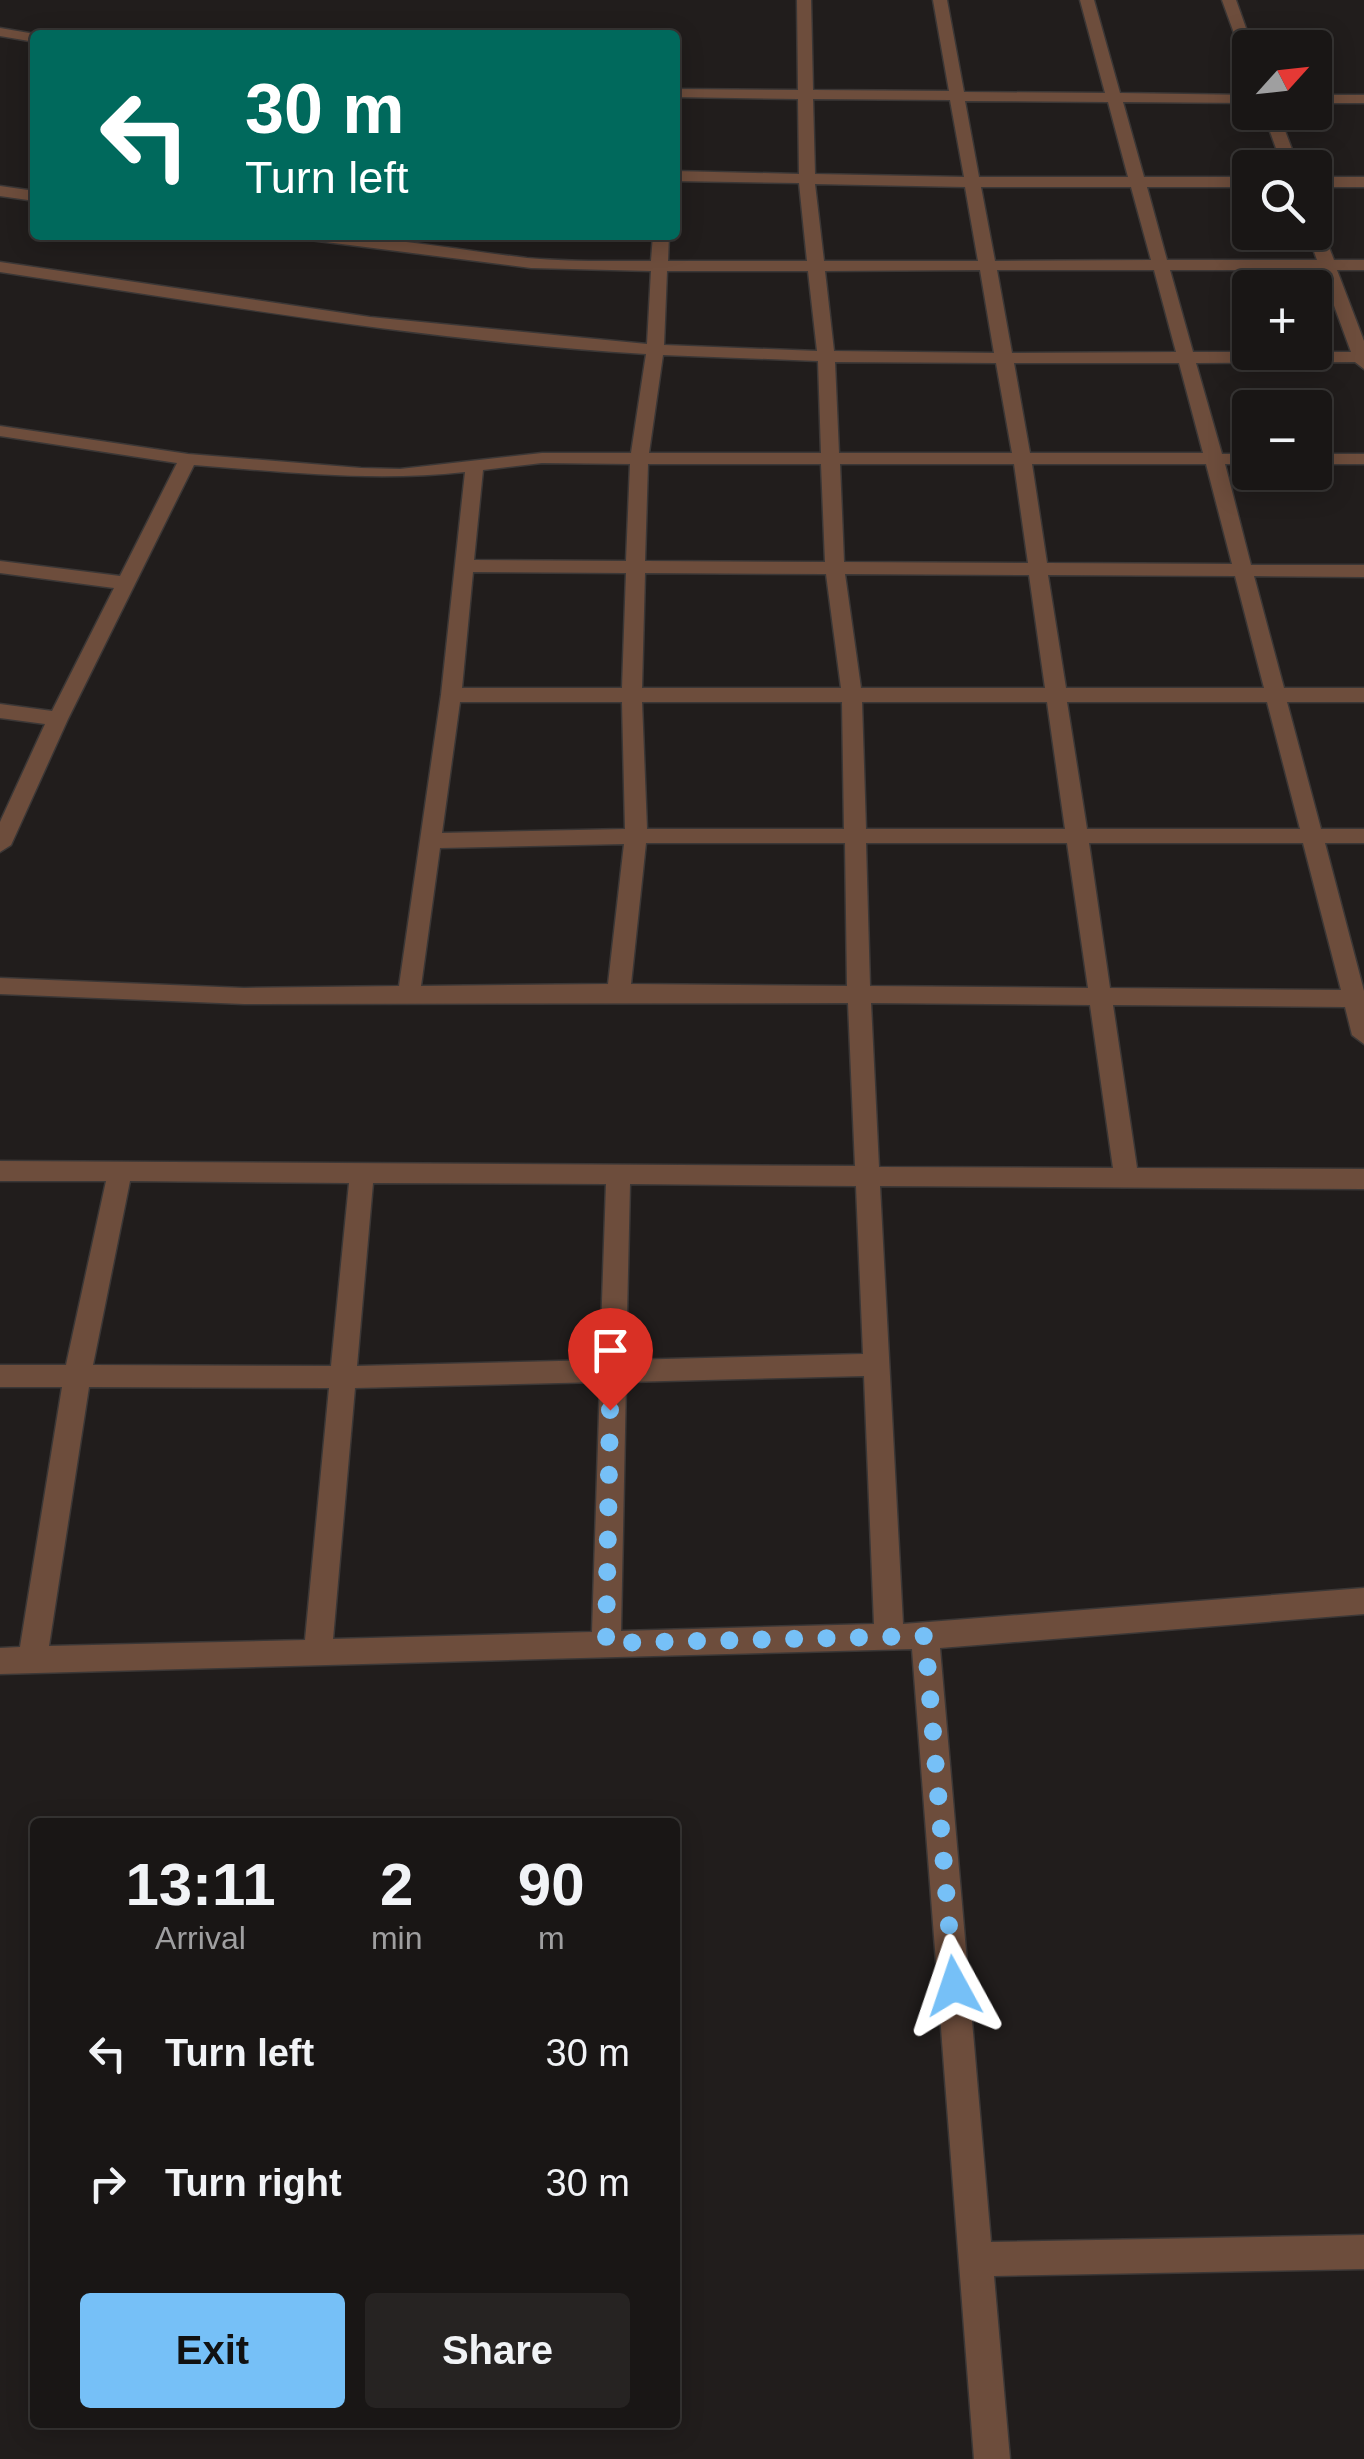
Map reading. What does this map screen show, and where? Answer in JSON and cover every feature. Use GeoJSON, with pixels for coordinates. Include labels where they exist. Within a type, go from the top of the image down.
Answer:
{"type":"FeatureCollection","features":[{"type":"Feature","properties":{"kind":"street"},"geometry":{"type":"LineString","coordinates":[[804,0],[807,180],[826,356],[835,570],[852,695],[859,994],[889,1638]]}},
{"type":"Feature","properties":{"kind":"street"},"geometry":{"type":"LineString","coordinates":[[940,0],[1022,458],[1126,1180]]}},
{"type":"Feature","properties":{"kind":"street"},"geometry":{"type":"LineString","coordinates":[[1086,0],[1214,459],[1312,836],[1359,999],[1364,1035]]}},
{"type":"Feature","properties":{"kind":"street"},"geometry":{"type":"LineString","coordinates":[[1229,0],[1240,30]]}},
{"type":"Feature","properties":{"kind":"street"},"geometry":{"type":"LineString","coordinates":[[0,32],[30,37]]}},
{"type":"Feature","properties":{"kind":"street"},"geometry":{"type":"LineString","coordinates":[[680,93],[1232,99]]}},
{"type":"Feature","properties":{"kind":"street"},"geometry":{"type":"LineString","coordinates":[[1332,99],[1364,99]]}},
{"type":"Feature","properties":{"kind":"street"},"geometry":{"type":"LineString","coordinates":[[680,176],[1232,182]]}},
{"type":"Feature","properties":{"kind":"street"},"geometry":{"type":"LineString","coordinates":[[1332,182],[1364,182]]}},
{"type":"Feature","properties":{"kind":"street"},"geometry":{"type":"LineString","coordinates":[[0,191],[30,195]]}},
{"type":"Feature","properties":{"kind":"street"},"geometry":{"type":"LineString","coordinates":[[351,240],[531,262],[662,266],[1364,265]]}},
{"type":"Feature","properties":{"kind":"street"},"geometry":{"type":"LineString","coordinates":[[619,992],[636,836],[632,694],[639,459],[656,350],[660,240]]}},
{"type":"Feature","properties":{"kind":"street"},"geometry":{"type":"LineString","coordinates":[[0,267],[476,334],[656,350],[826,356],[1363,359],[1321,250]]}},
{"type":"Feature","properties":{"kind":"street"},"geometry":{"type":"LineString","coordinates":[[0,431],[188,458],[361,474],[400,474],[542,458],[1232,459]]}},
{"type":"Feature","properties":{"kind":"street"},"geometry":{"type":"LineString","coordinates":[[0,845],[188,458]]}},
{"type":"Feature","properties":{"kind":"street"},"geometry":{"type":"LineString","coordinates":[[1332,459],[1364,459]]}},
{"type":"Feature","properties":{"kind":"street"},"geometry":{"type":"LineString","coordinates":[[409,993],[433,841],[475,463]]}},
{"type":"Feature","properties":{"kind":"street"},"geometry":{"type":"LineString","coordinates":[[465,566],[1364,571]]}},
{"type":"Feature","properties":{"kind":"street"},"geometry":{"type":"LineString","coordinates":[[0,567],[125,583]]}},
{"type":"Feature","properties":{"kind":"street"},"geometry":{"type":"LineString","coordinates":[[451,696],[1364,695]]}},
{"type":"Feature","properties":{"kind":"street"},"geometry":{"type":"LineString","coordinates":[[0,711],[58,719]]}},
{"type":"Feature","properties":{"kind":"street"},"geometry":{"type":"LineString","coordinates":[[433,841],[636,836],[1364,836]]}},
{"type":"Feature","properties":{"kind":"street"},"geometry":{"type":"LineString","coordinates":[[0,986],[244,996],[619,992],[1359,999]]}},
{"type":"Feature","properties":{"kind":"street"},"geometry":{"type":"LineString","coordinates":[[0,1172],[1364,1179]]}},
{"type":"Feature","properties":{"kind":"street"},"geometry":{"type":"LineString","coordinates":[[32,1660],[77,1377],[120,1172]]}},
{"type":"Feature","properties":{"kind":"street"},"geometry":{"type":"LineString","coordinates":[[318,1651],[362,1174]]}},
{"type":"Feature","properties":{"kind":"street"},"geometry":{"type":"LineString","coordinates":[[606,1643],[618,1176]]}},
{"type":"Feature","properties":{"kind":"street"},"geometry":{"type":"LineString","coordinates":[[0,1376],[343,1377],[877,1366]]}},
{"type":"Feature","properties":{"kind":"street"},"geometry":{"type":"LineString","coordinates":[[0,1661],[889,1638],[1364,1601]]}},
{"type":"Feature","properties":{"kind":"street"},"geometry":{"type":"LineString","coordinates":[[925,1636],[992,2459]]}},
{"type":"Feature","properties":{"kind":"street"},"geometry":{"type":"LineString","coordinates":[[977,2259],[1364,2252]]}},
{"type":"Feature","properties":{"kind":"route"},"geometry":{"type":"LineString","coordinates":[[610,1410],[606,1643],[925,1636],[954,1986]]}}]}
